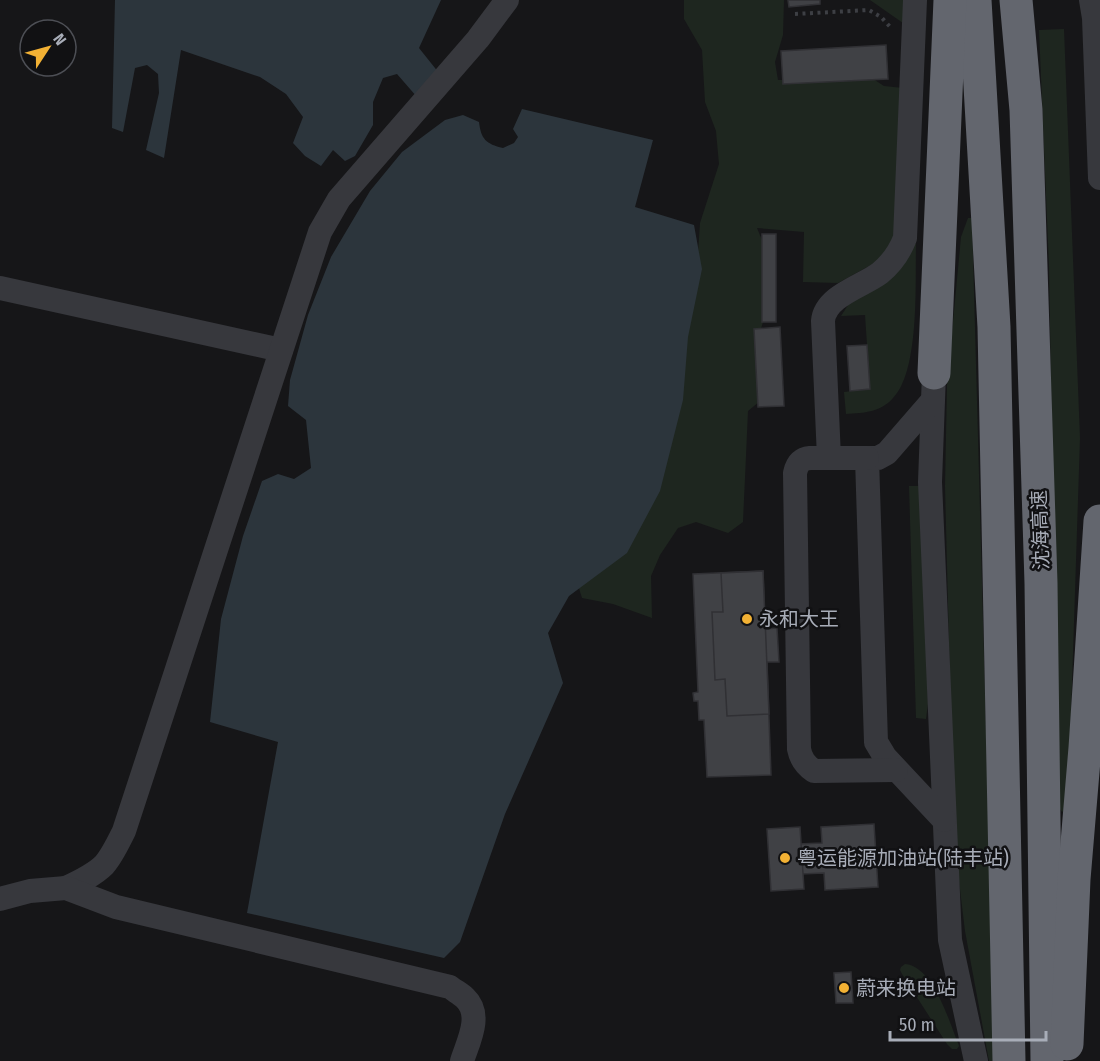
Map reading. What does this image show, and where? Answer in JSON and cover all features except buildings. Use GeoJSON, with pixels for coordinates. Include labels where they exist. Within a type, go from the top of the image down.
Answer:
{"type":"FeatureCollection","features":[{"type":"Feature","properties":{"kind":"highway"},"geometry":{"type":"LineString","coordinates":[[933,387],[950,0]]}},
{"type":"Feature","properties":{"kind":"highway"},"geometry":{"type":"LineString","coordinates":[[975,0],[994,327],[1009,1061]]}},
{"type":"Feature","properties":{"kind":"highway","name":"沈海高速"},"geometry":{"type":"LineString","coordinates":[[1016,0],[1026,110],[1041,583],[1047,1061]]}},
{"type":"Feature","properties":{"kind":"highway"},"geometry":{"type":"LineString","coordinates":[[1067,1061],[1074,879],[1100,521]]}},
{"type":"Feature","properties":{"kind":"street"},"geometry":{"type":"LineString","coordinates":[[0,899],[30,891],[66,888],[88,877],[103,865],[124,831],[320,232],[339,199],[478,39],[507,0]]}},
{"type":"Feature","properties":{"kind":"street"},"geometry":{"type":"LineString","coordinates":[[830,458],[824,313],[835,300],[871,279],[886,267],[898,253],[905,238],[915,0]]}},
{"type":"Feature","properties":{"kind":"street"},"geometry":{"type":"LineString","coordinates":[[1091,0],[1094,18],[1100,178]]}},
{"type":"Feature","properties":{"kind":"street"},"geometry":{"type":"LineString","coordinates":[[0,288],[281,350]]}},
{"type":"Feature","properties":{"kind":"street"},"geometry":{"type":"LineString","coordinates":[[896,770],[814,771],[801,757],[799,749],[795,473],[797,466],[804,459],[878,458],[887,453],[933,387]]}},
{"type":"Feature","properties":{"kind":"street"},"geometry":{"type":"LineString","coordinates":[[933,387],[930,482],[950,940],[976,1061]]}},
{"type":"Feature","properties":{"kind":"street"},"geometry":{"type":"LineString","coordinates":[[867,458],[876,742],[896,770],[944,820]]}},
{"type":"Feature","properties":{"kind":"street"},"geometry":{"type":"LineString","coordinates":[[66,888],[116,907],[450,987],[466,999],[474,1012],[473,1028],[462,1061]]}},
{"type":"Feature","properties":{"kind":"path"},"geometry":{"type":"LineString","coordinates":[[795,14],[869,10],[881,17],[895,32]]}},
{"type":"Feature","properties":{"kind":"shaded area"},"geometry":{"type":"Polygon","coordinates":[[[115,0],[441,0],[419,48],[439,73],[417,97],[397,74],[383,78],[373,102],[373,125],[355,156],[345,161],[333,150],[321,166],[305,156],[293,143],[303,117],[286,94],[260,77],[181,50],[164,158],[146,150],[159,93],[158,74],[147,65],[135,68],[123,132],[112,128],[115,0]]]}},
{"type":"Feature","properties":{"kind":"shaded area"},"geometry":{"type":"Polygon","coordinates":[[[684,0],[784,0],[783,35],[775,62],[778,80],[826,80],[864,73],[884,86],[903,88],[896,233],[882,259],[838,283],[803,282],[804,232],[757,228],[766,250],[765,315],[758,339],[765,397],[748,411],[743,522],[728,533],[696,522],[678,528],[660,555],[651,576],[652,618],[613,604],[582,598],[573,569],[697,268],[700,223],[719,164],[716,131],[705,102],[702,50],[684,19],[684,0]]]}},
{"type":"Feature","properties":{"kind":"shaded area"},"geometry":{"type":"Polygon","coordinates":[[[870,0],[903,0],[903,23],[870,0]]]}},
{"type":"Feature","properties":{"kind":"shaded area"},"geometry":{"type":"Polygon","coordinates":[[[1064,29],[1080,438],[1068,807],[1062,812],[1058,806],[1049,266],[1039,30],[1064,29]]]}},
{"type":"Feature","properties":{"kind":"shaded area"},"geometry":{"type":"Polygon","coordinates":[[[522,109],[653,140],[635,207],[694,225],[702,269],[688,337],[683,400],[660,491],[627,553],[569,596],[548,633],[563,683],[505,814],[460,942],[444,958],[247,913],[278,742],[210,722],[221,619],[243,536],[262,481],[278,474],[294,479],[311,468],[306,420],[288,406],[290,380],[308,315],[331,257],[370,191],[402,152],[445,120],[463,115],[479,122],[485,140],[503,148],[514,143],[518,137],[513,129],[522,109]]]}},
{"type":"Feature","properties":{"kind":"shaded area"},"geometry":{"type":"Polygon","coordinates":[[[968,218],[972,218],[995,1061],[989,1061],[965,931],[953,802],[945,486],[947,385],[961,237],[968,218]]]}},
{"type":"Feature","properties":{"kind":"shaded area"},"geometry":{"type":"Polygon","coordinates":[[[912,244],[916,244],[914,325],[908,368],[902,385],[888,403],[878,409],[846,414],[844,392],[870,389],[865,315],[841,316],[850,302],[912,244]]]}},
{"type":"Feature","properties":{"kind":"shaded area"},"geometry":{"type":"Polygon","coordinates":[[[909,486],[921,486],[928,703],[926,719],[916,718],[909,486]]]}},
{"type":"Feature","properties":{"kind":"shaded area"},"geometry":{"type":"Polygon","coordinates":[[[905,964],[915,967],[932,984],[950,1022],[959,1046],[957,1049],[952,1049],[947,1044],[902,974],[900,970],[905,964]]]}},
{"type":"Feature","properties":{"kind":"place","name":"永和大王"},"geometry":{"type":"Point","coordinates":[747,619]}},
{"type":"Feature","properties":{"kind":"place","name":"粤运能源加油站(陆丰站)"},"geometry":{"type":"Point","coordinates":[785,858]}},
{"type":"Feature","properties":{"kind":"place","name":"蔚来换电站"},"geometry":{"type":"Point","coordinates":[844,988]}}]}
